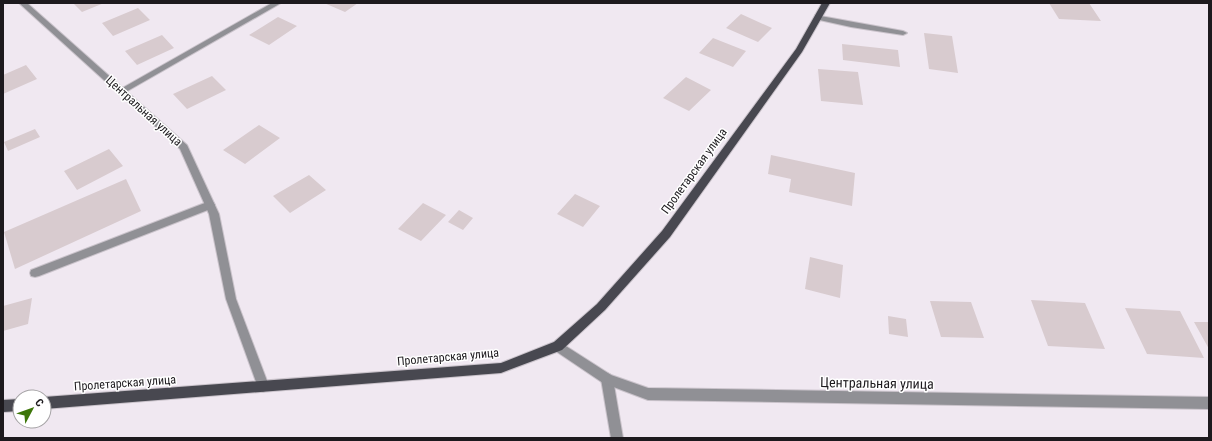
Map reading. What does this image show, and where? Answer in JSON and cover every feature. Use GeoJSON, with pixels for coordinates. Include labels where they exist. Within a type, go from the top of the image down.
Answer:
{"type":"FeatureCollection","features":[{"type":"Feature","properties":{"kind":"main road","name":"Пролетарская улица"},"geometry":{"type":"LineString","coordinates":[[52,402],[500,368],[558,346],[601,307],[666,234],[799,50],[826,3]]}},
{"type":"Feature","properties":{"kind":"street","name":"Центральная улица"},"geometry":{"type":"LineString","coordinates":[[23,3],[184,147],[214,214],[232,298],[263,386]]}},
{"type":"Feature","properties":{"kind":"street"},"geometry":{"type":"LineString","coordinates":[[121,91],[277,3]]}},
{"type":"Feature","properties":{"kind":"street"},"geometry":{"type":"LineString","coordinates":[[818,16],[851,25],[903,33]]}},
{"type":"Feature","properties":{"kind":"street"},"geometry":{"type":"LineString","coordinates":[[35,273],[210,205]]}},
{"type":"Feature","properties":{"kind":"street","name":"Центральная улица"},"geometry":{"type":"LineString","coordinates":[[558,346],[607,379],[648,394],[1209,403]]}},
{"type":"Feature","properties":{"kind":"street"},"geometry":{"type":"LineString","coordinates":[[607,379],[616,423],[617,438]]}},
{"type":"Feature","properties":{"kind":"building"},"geometry":{"type":"Polygon","coordinates":[[[73,3],[104,3],[82,12],[73,3]]]}},
{"type":"Feature","properties":{"kind":"building"},"geometry":{"type":"Polygon","coordinates":[[[324,3],[358,3],[345,12],[324,3]]]}},
{"type":"Feature","properties":{"kind":"building"},"geometry":{"type":"Polygon","coordinates":[[[1049,3],[1089,3],[1101,21],[1059,19],[1049,3]]]}},
{"type":"Feature","properties":{"kind":"building"},"geometry":{"type":"Polygon","coordinates":[[[138,8],[150,20],[113,36],[102,23],[138,8]]]}},
{"type":"Feature","properties":{"kind":"building"},"geometry":{"type":"Polygon","coordinates":[[[741,14],[772,28],[758,42],[726,28],[741,14]]]}},
{"type":"Feature","properties":{"kind":"building"},"geometry":{"type":"Polygon","coordinates":[[[278,17],[297,26],[269,45],[249,35],[278,17]]]}},
{"type":"Feature","properties":{"kind":"building"},"geometry":{"type":"Polygon","coordinates":[[[924,33],[952,36],[958,73],[929,69],[924,33]]]}},
{"type":"Feature","properties":{"kind":"building"},"geometry":{"type":"Polygon","coordinates":[[[162,35],[174,48],[137,65],[125,51],[162,35]]]}},
{"type":"Feature","properties":{"kind":"building"},"geometry":{"type":"Polygon","coordinates":[[[713,38],[746,51],[733,67],[699,53],[713,38]]]}},
{"type":"Feature","properties":{"kind":"building"},"geometry":{"type":"Polygon","coordinates":[[[842,44],[898,50],[900,67],[843,60],[842,44]]]}},
{"type":"Feature","properties":{"kind":"building"},"geometry":{"type":"Polygon","coordinates":[[[26,65],[37,79],[3,94],[3,75],[26,65]]]}},
{"type":"Feature","properties":{"kind":"building"},"geometry":{"type":"Polygon","coordinates":[[[818,69],[858,72],[863,105],[821,101],[818,69]]]}},
{"type":"Feature","properties":{"kind":"building"},"geometry":{"type":"Polygon","coordinates":[[[212,76],[226,90],[187,109],[173,94],[212,76]]]}},
{"type":"Feature","properties":{"kind":"building"},"geometry":{"type":"Polygon","coordinates":[[[686,77],[711,90],[689,111],[663,98],[686,77]]]}},
{"type":"Feature","properties":{"kind":"building"},"geometry":{"type":"Polygon","coordinates":[[[259,125],[280,138],[245,164],[223,150],[259,125]]]}},
{"type":"Feature","properties":{"kind":"building"},"geometry":{"type":"Polygon","coordinates":[[[35,129],[40,137],[8,151],[4,142],[35,129]]]}},
{"type":"Feature","properties":{"kind":"building"},"geometry":{"type":"Polygon","coordinates":[[[109,149],[123,166],[77,190],[64,171],[109,149]]]}},
{"type":"Feature","properties":{"kind":"building"},"geometry":{"type":"Polygon","coordinates":[[[771,155],[855,173],[852,206],[789,192],[791,179],[768,174],[771,155]]]}},
{"type":"Feature","properties":{"kind":"building"},"geometry":{"type":"Polygon","coordinates":[[[309,175],[326,190],[290,213],[273,196],[309,175]]]}},
{"type":"Feature","properties":{"kind":"building"},"geometry":{"type":"Polygon","coordinates":[[[126,179],[141,211],[15,269],[4,232],[126,179]]]}},
{"type":"Feature","properties":{"kind":"building"},"geometry":{"type":"Polygon","coordinates":[[[575,194],[600,206],[583,227],[557,214],[575,194]]]}},
{"type":"Feature","properties":{"kind":"building"},"geometry":{"type":"Polygon","coordinates":[[[423,203],[446,215],[421,241],[398,229],[423,203]]]}},
{"type":"Feature","properties":{"kind":"building"},"geometry":{"type":"Polygon","coordinates":[[[459,210],[473,218],[463,230],[448,222],[459,210]]]}},
{"type":"Feature","properties":{"kind":"building"},"geometry":{"type":"Polygon","coordinates":[[[810,257],[843,265],[840,298],[805,289],[810,257]]]}},
{"type":"Feature","properties":{"kind":"building"},"geometry":{"type":"Polygon","coordinates":[[[32,298],[28,324],[3,331],[3,306],[32,298]]]}},
{"type":"Feature","properties":{"kind":"building"},"geometry":{"type":"Polygon","coordinates":[[[1031,300],[1085,303],[1105,349],[1048,346],[1031,300]]]}},
{"type":"Feature","properties":{"kind":"building"},"geometry":{"type":"Polygon","coordinates":[[[930,301],[971,302],[984,338],[941,337],[930,301]]]}},
{"type":"Feature","properties":{"kind":"building"},"geometry":{"type":"Polygon","coordinates":[[[1125,308],[1180,311],[1204,358],[1147,354],[1125,308]]]}},
{"type":"Feature","properties":{"kind":"building"},"geometry":{"type":"Polygon","coordinates":[[[888,316],[906,319],[908,337],[889,334],[888,316]]]}},
{"type":"Feature","properties":{"kind":"building"},"geometry":{"type":"Polygon","coordinates":[[[1194,322],[1209,322],[1209,349],[1194,322]]]}}]}
